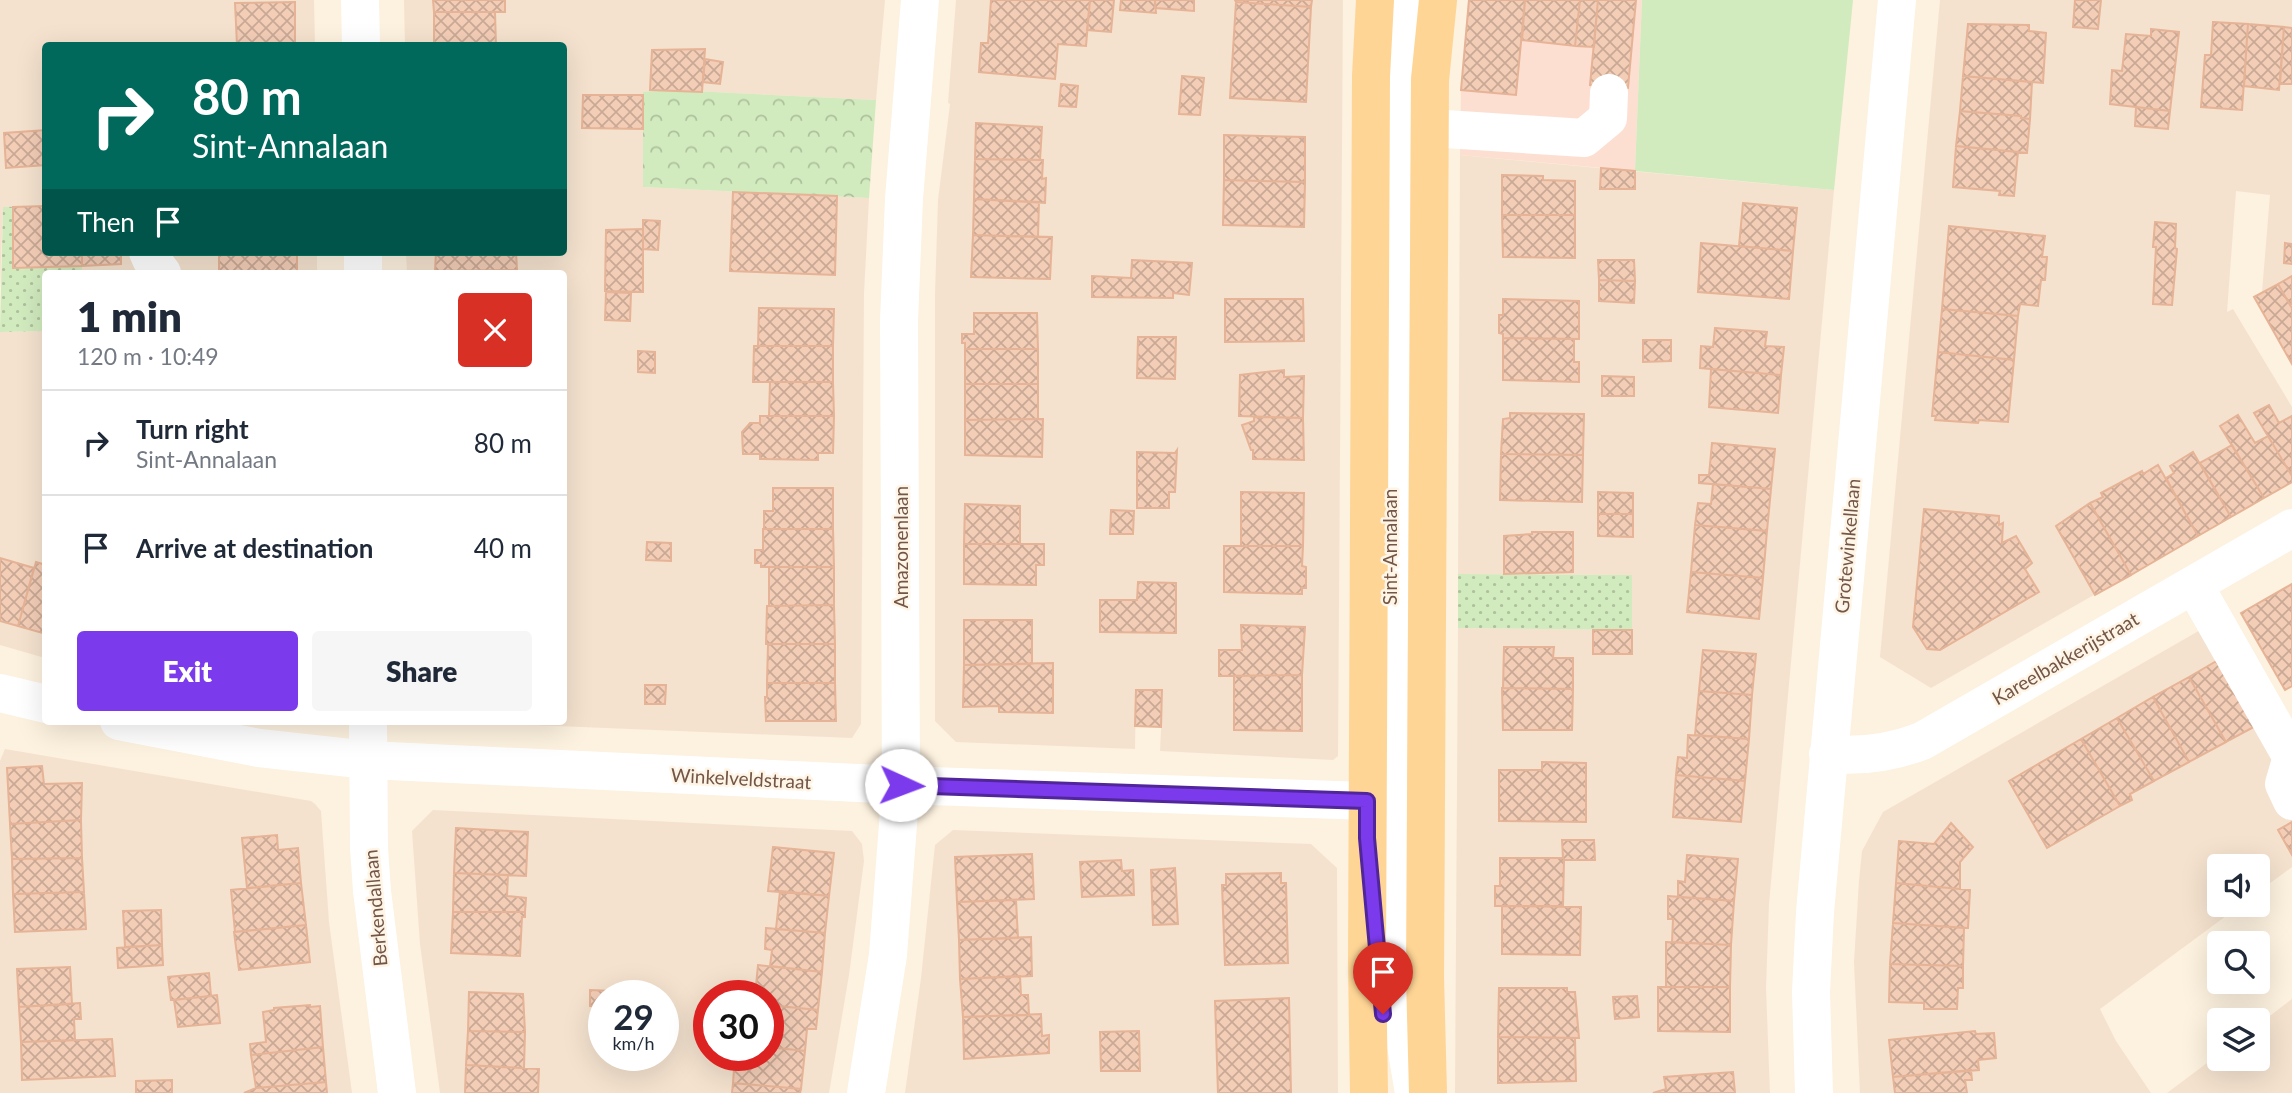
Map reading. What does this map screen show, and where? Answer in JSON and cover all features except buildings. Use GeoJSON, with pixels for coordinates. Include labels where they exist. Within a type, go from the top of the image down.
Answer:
{"type":"FeatureCollection","features":[{"type":"Feature","properties":{"kind":"main road","name":"Sint-Annalaan"},"geometry":{"type":"LineString","coordinates":[[1369,1093],[1367,819],[1371,76],[1375,0]]}},
{"type":"Feature","properties":{"kind":"main road","name":"Sint-Annalaan"},"geometry":{"type":"LineString","coordinates":[[1428,1093],[1425,977],[1430,80],[1438,0]]}},
{"type":"Feature","properties":{"kind":"street"},"geometry":{"type":"LineString","coordinates":[[360,0],[361,42]]}},
{"type":"Feature","properties":{"kind":"street","name":"Amazonenlaan"},"geometry":{"type":"LineString","coordinates":[[866,1093],[888,955],[901,785],[899,321],[905,185],[920,0]]}},
{"type":"Feature","properties":{"kind":"street","name":"Sint-Annalaan"},"geometry":{"type":"LineString","coordinates":[[1401,0],[1392,77],[1388,807],[1402,1021],[1414,1093]]}},
{"type":"Feature","properties":{"kind":"street","name":"Grotewinkellaan"},"geometry":{"type":"LineString","coordinates":[[1814,1093],[1812,978],[1828,754],[1898,0]]}},
{"type":"Feature","properties":{"kind":"street"},"geometry":{"type":"LineString","coordinates":[[1430,128],[1584,138],[1608,118],[1609,93]]}},
{"type":"Feature","properties":{"kind":"street","name":"Kareelbakkerijstraat"},"geometry":{"type":"LineString","coordinates":[[1828,754],[1851,756],[1884,753],[1922,741],[2292,528]]}},
{"type":"Feature","properties":{"kind":"street"},"geometry":{"type":"LineString","coordinates":[[2202,580],[2292,716]]}},
{"type":"Feature","properties":{"kind":"street"},"geometry":{"type":"LineString","coordinates":[[2202,580],[2290,754],[2290,766],[2284,784],[2292,801]]}},
{"type":"Feature","properties":{"kind":"street"},"geometry":{"type":"LineString","coordinates":[[0,693],[42,703]]}},
{"type":"Feature","properties":{"kind":"street","name":"Winkelveldstraat"},"geometry":{"type":"LineString","coordinates":[[140,725],[259,748],[368,760],[901,785],[1367,819]]}},
{"type":"Feature","properties":{"kind":"street","name":"Berkendallaan"},"geometry":{"type":"LineString","coordinates":[[368,725],[369,848],[373,902],[397,1093]]}},
{"type":"Feature","properties":{"kind":"street","name":"Sint-Annalaan"},"geometry":{"type":"LineString","coordinates":[[1367,819],[1392,1093]]}},
{"type":"Feature","properties":{"kind":"shaded area"},"geometry":{"type":"Polygon","coordinates":[[[0,0],[314,0],[315,42],[42,42],[42,206],[3,207],[0,289],[0,0]]]}},
{"type":"Feature","properties":{"kind":"shaded area"},"geometry":{"type":"Polygon","coordinates":[[[404,0],[885,0],[876,100],[673,90],[643,93],[643,187],[869,198],[864,293],[861,724],[852,738],[532,725],[567,725],[567,270],[407,270],[406,256],[567,256],[567,42],[405,42],[404,0]]]}},
{"type":"Feature","properties":{"kind":"shaded area"},"geometry":{"type":"Polygon","coordinates":[[[956,0],[1343,0],[1338,756],[1333,760],[1160,751],[1163,690],[1136,689],[1135,749],[956,742],[935,721],[935,294],[938,200],[950,104],[956,0]]]}},
{"type":"Feature","properties":{"kind":"shaded area"},"geometry":{"type":"Polygon","coordinates":[[[1468,0],[1642,0],[1635,171],[1460,155],[1461,90],[1468,0]]]}},
{"type":"Feature","properties":{"kind":"shaded area"},"geometry":{"type":"Polygon","coordinates":[[[1940,0],[2292,0],[2292,276],[2262,292],[2270,195],[2236,191],[2227,312],[2233,309],[2292,407],[2292,482],[1931,688],[1880,657],[1940,0]]]}},
{"type":"Feature","properties":{"kind":"shaded area"},"geometry":{"type":"Polygon","coordinates":[[[1460,155],[1834,190],[1769,904],[1766,988],[1770,1093],[1455,1093],[1458,628],[1631,630],[1632,575],[1458,574],[1460,155]]]}},
{"type":"Feature","properties":{"kind":"shaded area"},"geometry":{"type":"Polygon","coordinates":[[[82,256],[317,256],[317,270],[82,270],[82,256]]]}},
{"type":"Feature","properties":{"kind":"shaded area"},"geometry":{"type":"Polygon","coordinates":[[[42,331],[42,657],[0,645],[0,332],[42,331]]]}},
{"type":"Feature","properties":{"kind":"shaded area"},"geometry":{"type":"Polygon","coordinates":[[[2223,617],[2292,738],[2292,867],[2270,883],[2270,854],[2207,854],[2207,917],[2225,917],[2100,1009],[2116,1041],[2151,1093],[1860,1093],[1854,962],[1859,881],[1862,851],[1883,812],[2223,617]]]}},
{"type":"Feature","properties":{"kind":"shaded area"},"geometry":{"type":"Polygon","coordinates":[[[5,749],[311,801],[315,804],[321,811],[329,922],[352,1093],[0,1093],[0,761],[5,749]]]}},
{"type":"Feature","properties":{"kind":"shaded area"},"geometry":{"type":"Polygon","coordinates":[[[433,810],[852,831],[862,844],[864,861],[849,975],[829,1093],[440,1093],[420,944],[412,831],[433,810]]]}},
{"type":"Feature","properties":{"kind":"shaded area"},"geometry":{"type":"Polygon","coordinates":[[[953,830],[1311,844],[1337,868],[1338,1093],[905,1093],[935,845],[953,830]]]}},
{"type":"Feature","properties":{"kind":"shaded area"},"geometry":{"type":"Polygon","coordinates":[[[2292,999],[2292,1093],[2167,1093],[2207,1063],[2207,1071],[2270,1071],[2270,1016],[2292,999]]]}},
{"type":"Feature","properties":{"kind":"green space"},"geometry":{"type":"Polygon","coordinates":[[[1642,0],[1853,0],[1834,190],[1635,171],[1642,0]]]}},
{"type":"Feature","properties":{"kind":"green space"},"geometry":{"type":"Polygon","coordinates":[[[673,90],[876,100],[869,198],[643,187],[643,92],[673,90]]]}},
{"type":"Feature","properties":{"kind":"green space"},"geometry":{"type":"Polygon","coordinates":[[[42,206],[42,256],[82,256],[82,270],[42,270],[42,331],[0,332],[3,207],[42,206]]]}},
{"type":"Feature","properties":{"kind":"green space"},"geometry":{"type":"Polygon","coordinates":[[[1458,574],[1632,575],[1632,630],[1458,628],[1458,574]]]}},
{"type":"Feature","properties":{"kind":"route"},"geometry":{"type":"LineString","coordinates":[[901,785],[1367,801],[1367,838],[1383,1014]]}}]}
